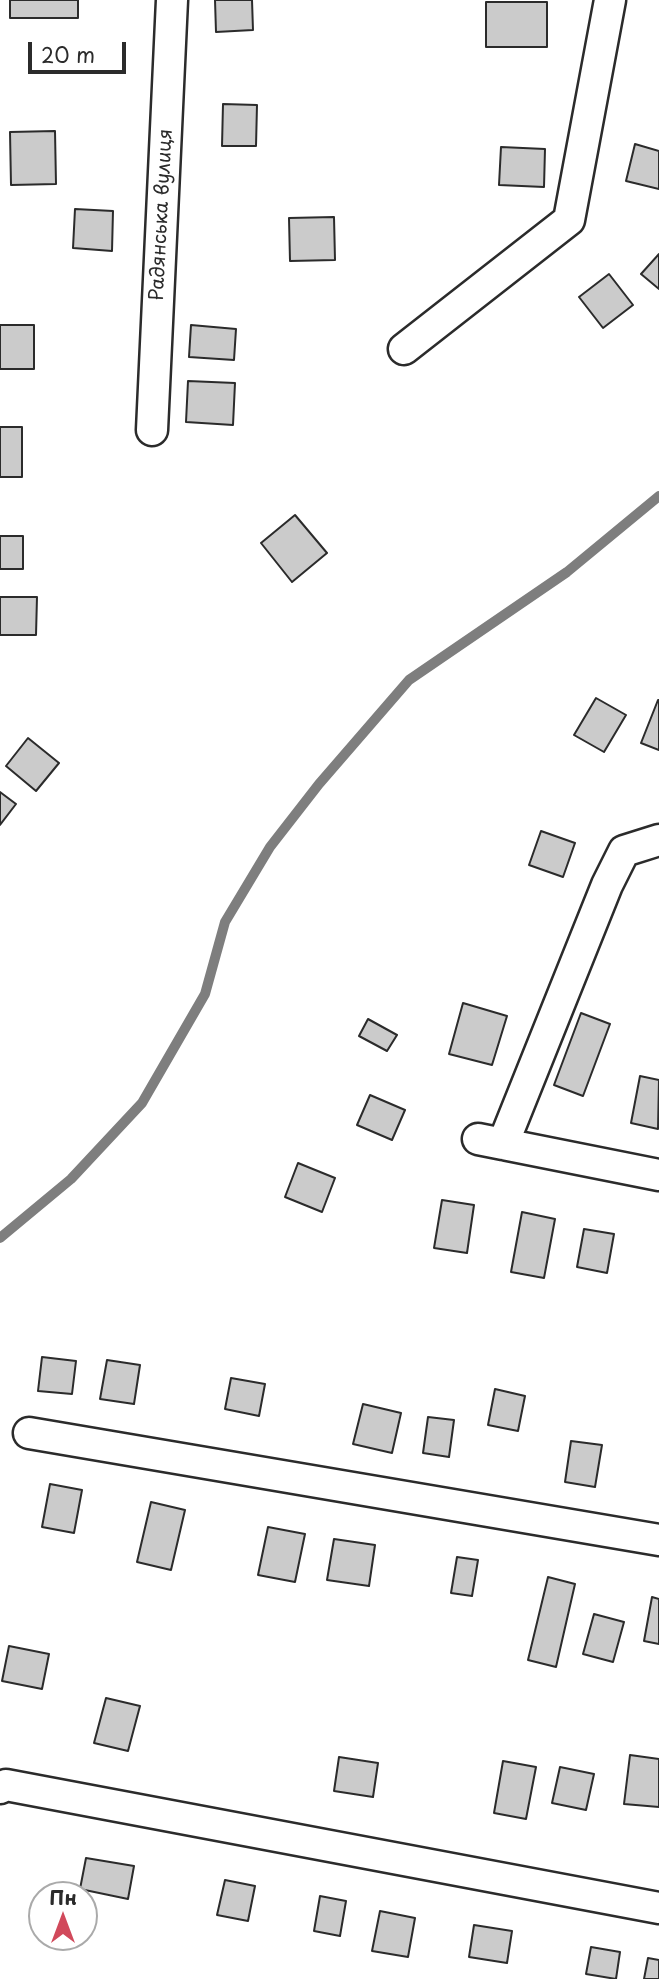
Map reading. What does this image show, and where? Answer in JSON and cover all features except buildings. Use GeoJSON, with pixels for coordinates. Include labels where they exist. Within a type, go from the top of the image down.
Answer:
{"type":"FeatureCollection","features":[{"type":"Feature","properties":{"kind":"street","name":"Радянська вулиця"},"geometry":{"type":"LineString","coordinates":[[152,430],[172,0]]}},
{"type":"Feature","properties":{"kind":"street"},"geometry":{"type":"LineString","coordinates":[[404,349],[569,220],[610,0]]}},
{"type":"Feature","properties":{"kind":"street"},"geometry":{"type":"LineString","coordinates":[[659,840],[624,851],[490,1141],[659,1175]]}},
{"type":"Feature","properties":{"kind":"street"},"geometry":{"type":"LineString","coordinates":[[29,1433],[659,1539]]}},
{"type":"Feature","properties":{"kind":"street"},"geometry":{"type":"LineString","coordinates":[[2,1794],[659,1908]]}},
{"type":"Feature","properties":{"kind":"waterway"},"geometry":{"type":"LineString","coordinates":[[0,1238],[71,1179],[142,1103],[205,994],[225,922],[270,847],[319,784],[409,680],[567,572],[659,496]]}}]}
